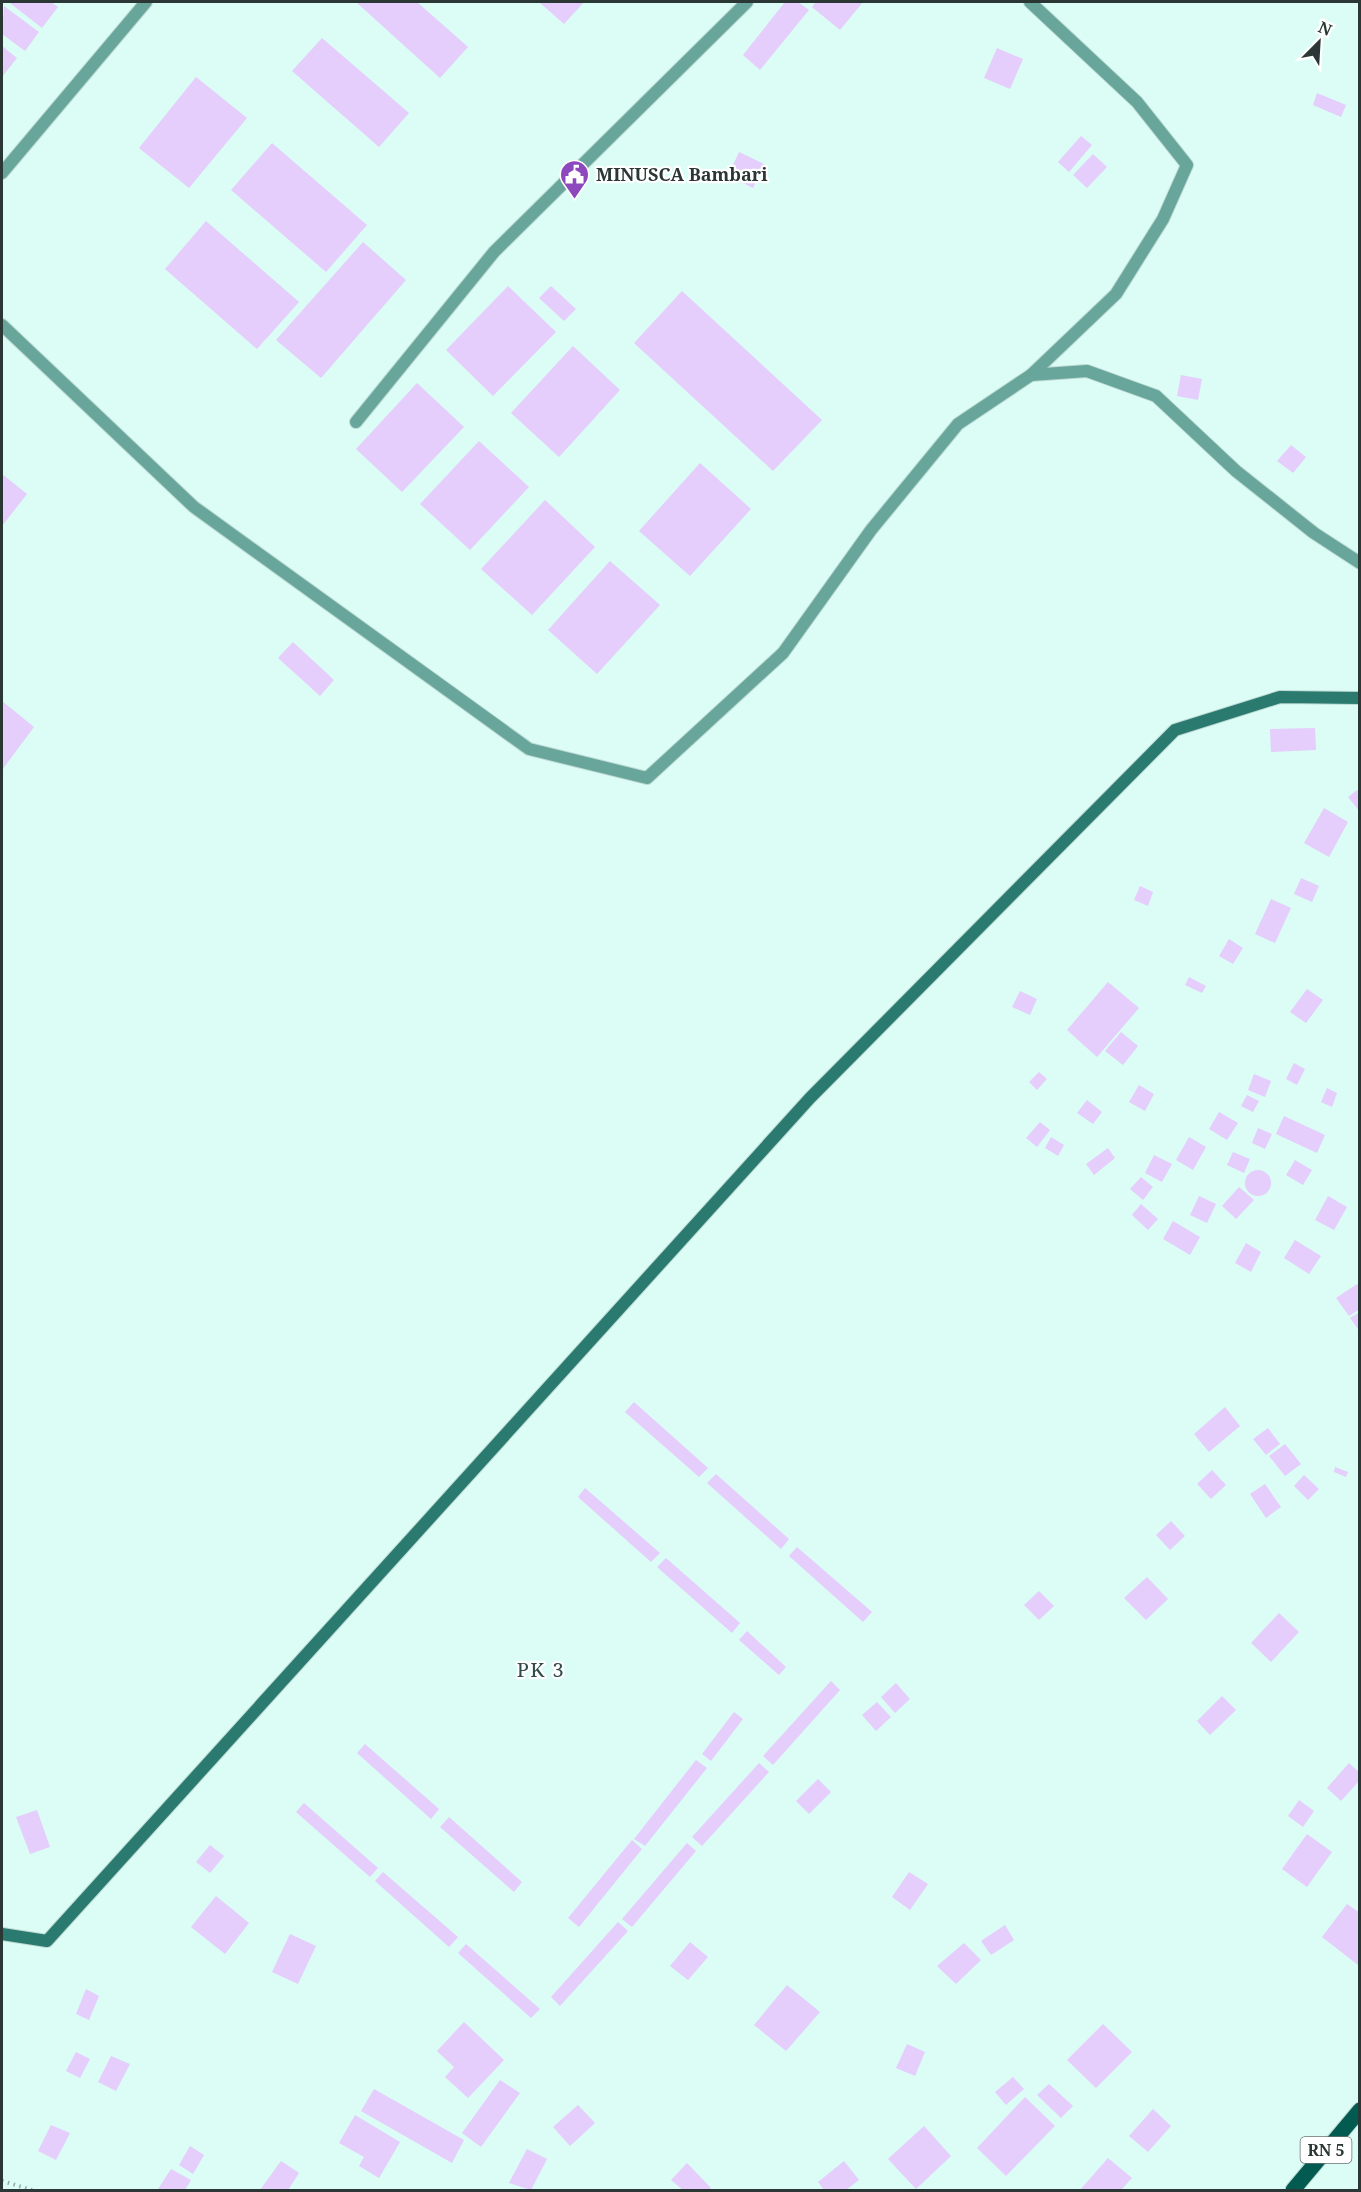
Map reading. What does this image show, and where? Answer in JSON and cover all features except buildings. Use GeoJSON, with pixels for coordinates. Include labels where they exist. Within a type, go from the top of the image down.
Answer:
{"type":"FeatureCollection","features":[{"type":"Feature","properties":{"kind":"main road","name":"RN 5"},"geometry":{"type":"LineString","coordinates":[[1293,2190],[1359,2110]]}},
{"type":"Feature","properties":{"kind":"street"},"geometry":{"type":"LineString","coordinates":[[2,1934],[48,1941],[810,1098],[1175,730],[1280,697],[1359,698]]}},
{"type":"Feature","properties":{"kind":"lane"},"geometry":{"type":"LineString","coordinates":[[2,173],[146,2]]}},
{"type":"Feature","properties":{"kind":"lane"},"geometry":{"type":"LineString","coordinates":[[356,422],[494,252],[747,2]]}},
{"type":"Feature","properties":{"kind":"lane"},"geometry":{"type":"LineString","coordinates":[[2,325],[194,507],[530,749],[647,778],[783,653],[871,530],[958,424],[1031,375],[1116,294],[1163,219],[1186,165],[1137,102],[1030,2]]}},
{"type":"Feature","properties":{"kind":"lane"},"geometry":{"type":"LineString","coordinates":[[1031,375],[1087,371],[1156,396],[1236,471],[1314,533],[1359,563]]}},
{"type":"Feature","properties":{"kind":"path"},"geometry":{"type":"LineString","coordinates":[[2,2181],[32,2190]]}},
{"type":"Feature","properties":{"kind":"place","name":"MINUSCA Bambari"},"geometry":{"type":"Point","coordinates":[575,200]}},
{"type":"Feature","properties":{"kind":"district","name":"PK 3"},"geometry":{"type":"Point","coordinates":[541,1669]}}]}
